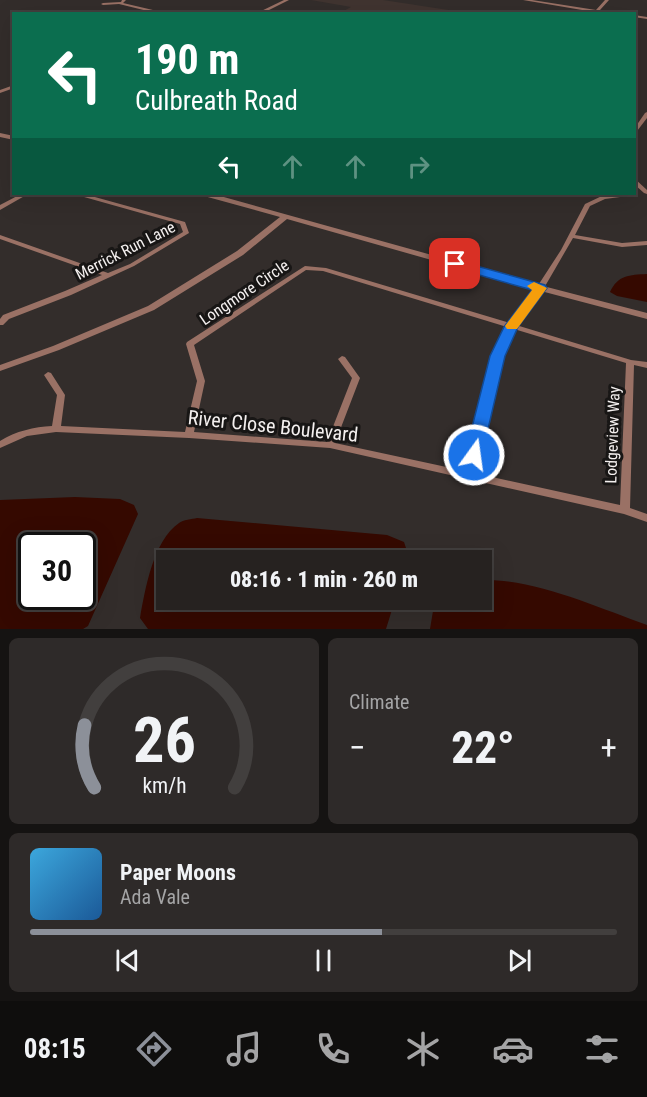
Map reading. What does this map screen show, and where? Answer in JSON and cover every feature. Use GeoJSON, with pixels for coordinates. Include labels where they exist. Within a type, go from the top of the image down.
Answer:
{"type":"FeatureCollection","features":[{"type":"Feature","properties":{"kind":"street"},"geometry":{"type":"LineString","coordinates":[[261,12],[286,0]]}},
{"type":"Feature","properties":{"kind":"street"},"geometry":{"type":"LineString","coordinates":[[525,0],[596,12],[607,0]]}},
{"type":"Feature","properties":{"kind":"street"},"geometry":{"type":"LineString","coordinates":[[103,4],[122,2],[160,12]]}},
{"type":"Feature","properties":{"kind":"street"},"geometry":{"type":"LineString","coordinates":[[636,131],[647,114]]}},
{"type":"Feature","properties":{"kind":"street"},"geometry":{"type":"LineString","coordinates":[[0,208],[23,195]]}},
{"type":"Feature","properties":{"kind":"street","name":"Merrick Run Lane"},"geometry":{"type":"LineString","coordinates":[[0,322],[6,317],[132,265],[186,233],[183,223],[83,195]]}},
{"type":"Feature","properties":{"kind":"street"},"geometry":{"type":"LineString","coordinates":[[211,195],[647,316]]}},
{"type":"Feature","properties":{"kind":"street"},"geometry":{"type":"LineString","coordinates":[[469,475],[498,356],[511,327],[540,288],[587,205],[604,197],[619,195]]}},
{"type":"Feature","properties":{"kind":"street"},"geometry":{"type":"LineString","coordinates":[[0,368],[56,348],[151,308],[240,253],[286,216]]}},
{"type":"Feature","properties":{"kind":"street"},"geometry":{"type":"LineString","coordinates":[[571,236],[622,245],[647,243]]}},
{"type":"Feature","properties":{"kind":"street"},"geometry":{"type":"LineString","coordinates":[[0,237],[108,275]]}},
{"type":"Feature","properties":{"kind":"street","name":"Longmore Circle"},"geometry":{"type":"LineString","coordinates":[[189,435],[201,381],[190,344],[304,268],[324,269],[511,327],[630,362],[647,364]]}},
{"type":"Feature","properties":{"kind":"street"},"geometry":{"type":"LineString","coordinates":[[330,446],[356,378],[342,359]]}},
{"type":"Feature","properties":{"kind":"street","name":"Lodgeview Way"},"geometry":{"type":"LineString","coordinates":[[625,510],[630,362]]}},
{"type":"Feature","properties":{"kind":"street"},"geometry":{"type":"LineString","coordinates":[[48,375],[61,395],[56,429]]}},
{"type":"Feature","properties":{"kind":"street","name":"River Close Boulevard"},"geometry":{"type":"LineString","coordinates":[[0,445],[12,437],[34,430],[56,429],[189,435],[330,446],[625,510],[647,518]]}},
{"type":"Feature","properties":{"kind":"shaded area"},"geometry":{"type":"Polygon","coordinates":[[[311,0],[383,0],[461,12],[342,12],[351,7],[311,0]]]}},
{"type":"Feature","properties":{"kind":"shaded area"},"geometry":{"type":"Polygon","coordinates":[[[647,274],[647,302],[617,296],[610,292],[620,279],[647,274]]]}},
{"type":"Feature","properties":{"kind":"shaded area"},"geometry":{"type":"Polygon","coordinates":[[[75,497],[120,499],[134,505],[138,514],[96,608],[96,532],[18,532],[18,610],[95,610],[88,626],[83,629],[0,629],[0,500],[75,497]]]}},
{"type":"Feature","properties":{"kind":"shaded area"},"geometry":{"type":"Polygon","coordinates":[[[197,518],[387,535],[404,542],[407,550],[159,550],[170,531],[185,520],[197,518]]]}},
{"type":"Feature","properties":{"kind":"shaded area"},"geometry":{"type":"Polygon","coordinates":[[[156,557],[156,610],[392,610],[386,629],[148,629],[140,618],[156,557]]]}},
{"type":"Feature","properties":{"kind":"shaded area"},"geometry":{"type":"Polygon","coordinates":[[[492,580],[503,581],[544,589],[587,603],[647,625],[647,629],[430,629],[433,611],[492,610],[492,580]]]}},
{"type":"Feature","properties":{"kind":"slow traffic"},"geometry":{"type":"LineString","coordinates":[[512,326],[540,288],[534,286]]}},
{"type":"Feature","properties":{"kind":"route"},"geometry":{"type":"LineString","coordinates":[[455,264],[540,288],[511,327],[498,356],[474,455]]}}]}
